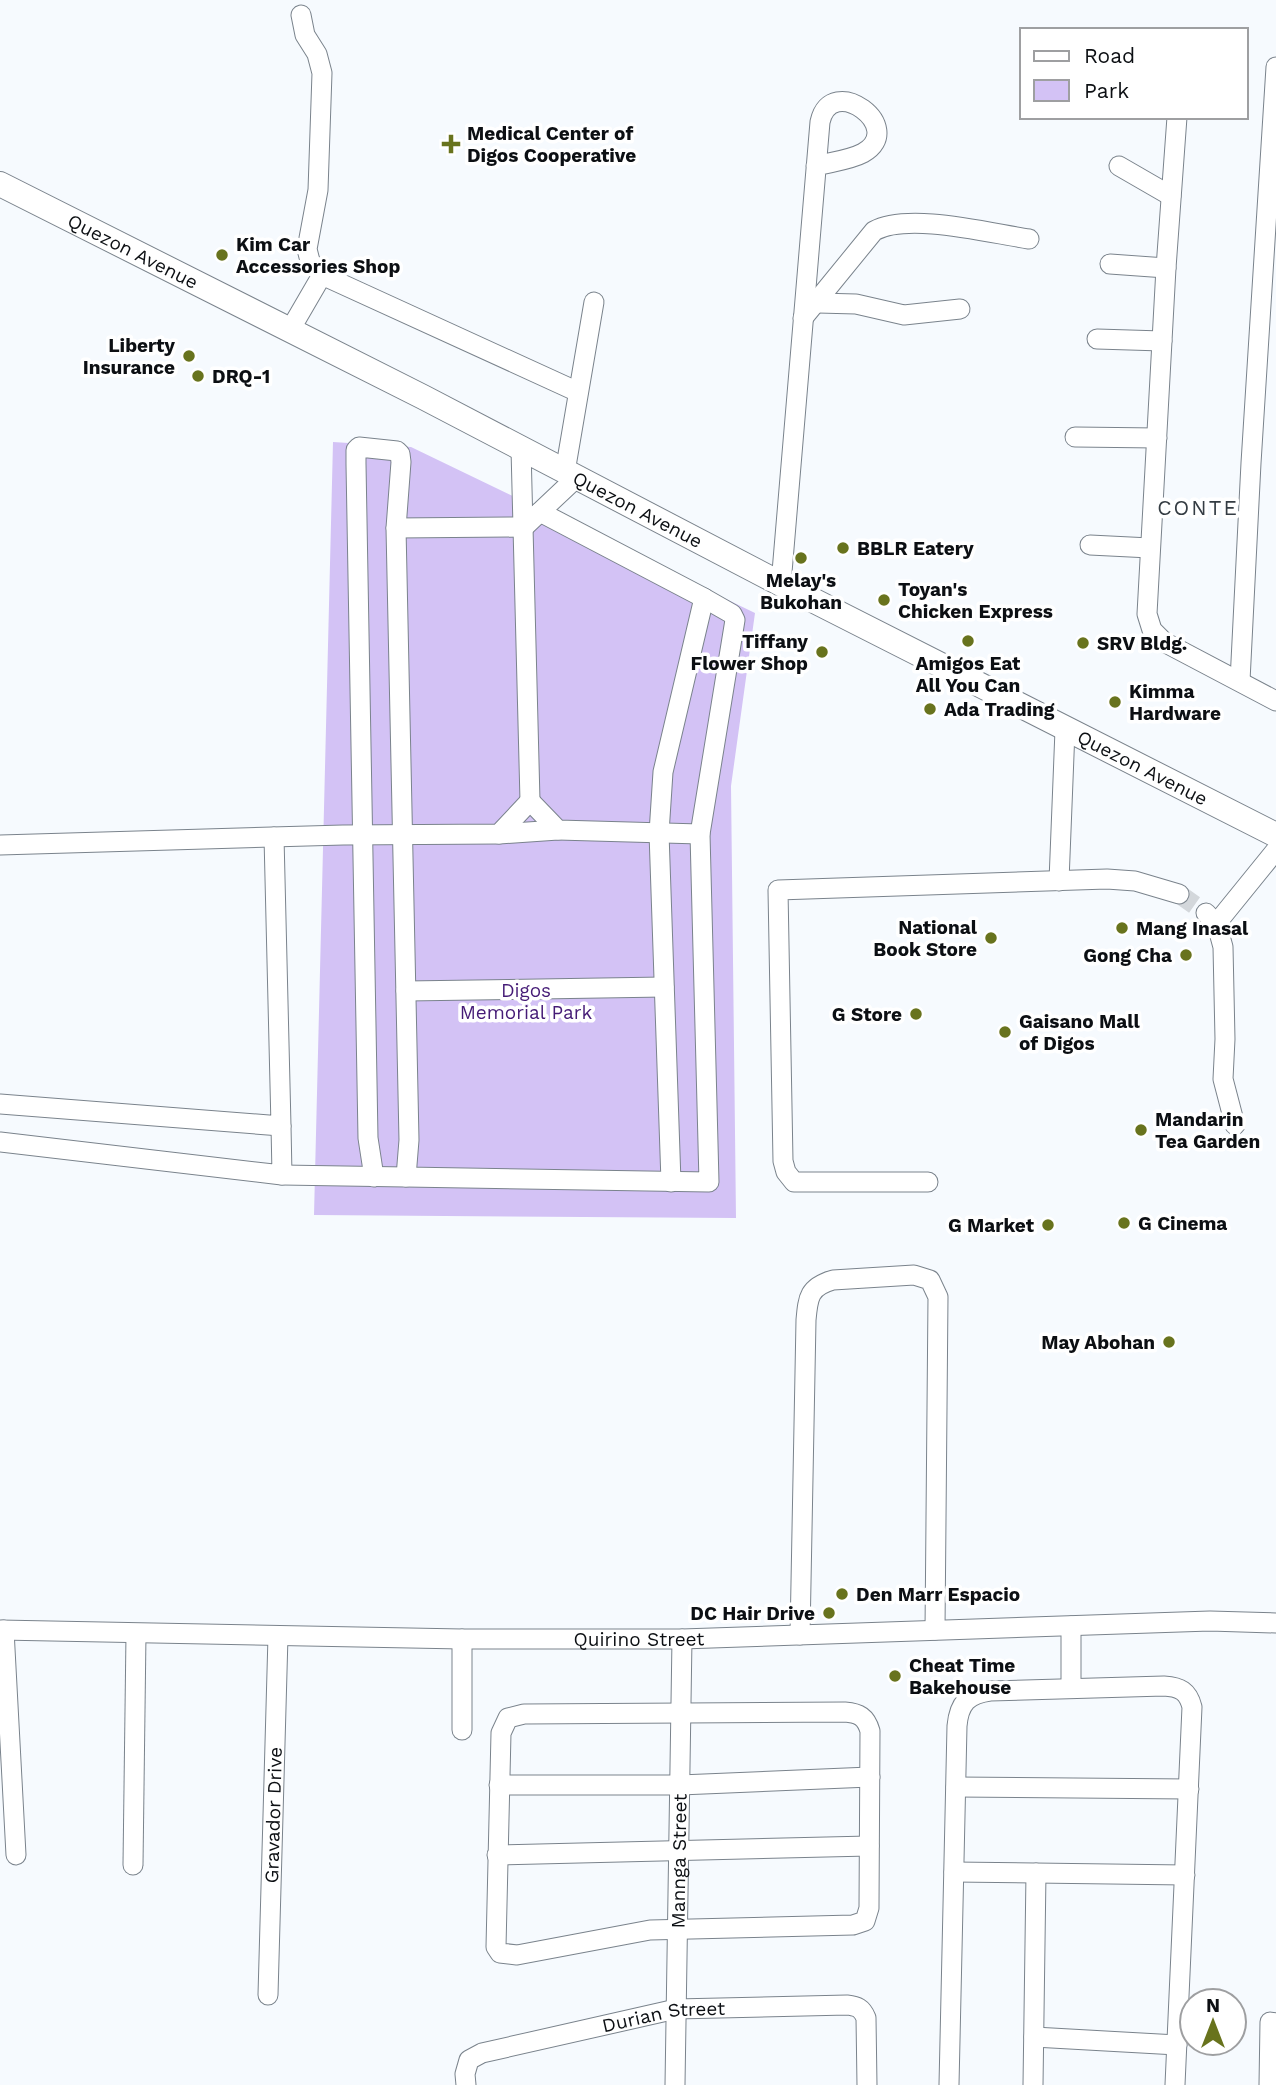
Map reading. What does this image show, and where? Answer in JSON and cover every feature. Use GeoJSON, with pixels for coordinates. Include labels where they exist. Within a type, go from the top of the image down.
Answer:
{"type":"FeatureCollection","features":[{"type":"Feature","properties":{"kind":"main road","name":"Quezon Avenue"},"geometry":{"type":"LineString","coordinates":[[0,184],[290,330],[1065,730],[1276,835]]}},
{"type":"Feature","properties":{"kind":"street"},"geometry":{"type":"LineString","coordinates":[[301,15],[305,35],[317,54],[322,73],[318,190],[307,249],[310,261],[322,275],[578,392]]}},
{"type":"Feature","properties":{"kind":"street"},"geometry":{"type":"LineString","coordinates":[[1240,681],[1276,67]]}},
{"type":"Feature","properties":{"kind":"street"},"geometry":{"type":"LineString","coordinates":[[1177,119],[1150,548],[1147,603],[1149,625],[1164,642],[1276,701]]}},
{"type":"Feature","properties":{"kind":"street"},"geometry":{"type":"LineString","coordinates":[[781,584],[816,166]]}},
{"type":"Feature","properties":{"kind":"street"},"geometry":{"type":"LineString","coordinates":[[1118,166],[1171,196]]}},
{"type":"Feature","properties":{"kind":"street"},"geometry":{"type":"LineString","coordinates":[[803,318],[818,303],[874,231],[885,225],[921,223],[1029,239]]}},
{"type":"Feature","properties":{"kind":"street"},"geometry":{"type":"LineString","coordinates":[[1110,264],[1166,268]]}},
{"type":"Feature","properties":{"kind":"street"},"geometry":{"type":"LineString","coordinates":[[290,330],[322,275]]}},
{"type":"Feature","properties":{"kind":"street"},"geometry":{"type":"LineString","coordinates":[[396,528],[524,527],[541,512],[571,475],[578,392],[593,302]]}},
{"type":"Feature","properties":{"kind":"street"},"geometry":{"type":"LineString","coordinates":[[818,303],[856,304],[904,315],[960,309]]}},
{"type":"Feature","properties":{"kind":"street"},"geometry":{"type":"LineString","coordinates":[[1097,338],[1162,341]]}},
{"type":"Feature","properties":{"kind":"street"},"geometry":{"type":"LineString","coordinates":[[1075,437],[1157,438]]}},
{"type":"Feature","properties":{"kind":"street"},"geometry":{"type":"LineString","coordinates":[[374,1177],[368,1138],[356,464],[356,450],[359,447],[397,451],[400,454],[396,528],[409,1140],[406,1177]]}},
{"type":"Feature","properties":{"kind":"street"},"geometry":{"type":"LineString","coordinates":[[521,449],[530,801],[558,830]]}},
{"type":"Feature","properties":{"kind":"street"},"geometry":{"type":"LineString","coordinates":[[0,1142],[282,1175],[709,1182],[700,834],[735,620],[733,614],[541,512]]}},
{"type":"Feature","properties":{"kind":"street"},"geometry":{"type":"LineString","coordinates":[[1090,545],[1150,548]]}},
{"type":"Feature","properties":{"kind":"street"},"geometry":{"type":"LineString","coordinates":[[671,1182],[659,833],[663,772],[704,598]]}},
{"type":"Feature","properties":{"kind":"street"},"geometry":{"type":"LineString","coordinates":[[1059,881],[1065,730]]}},
{"type":"Feature","properties":{"kind":"street"},"geometry":{"type":"LineString","coordinates":[[499,834],[530,801]]}},
{"type":"Feature","properties":{"kind":"street"},"geometry":{"type":"LineString","coordinates":[[0,845],[499,834],[558,830],[700,834]]}},
{"type":"Feature","properties":{"kind":"street"},"geometry":{"type":"LineString","coordinates":[[274,837],[282,1175]]}},
{"type":"Feature","properties":{"kind":"street"},"geometry":{"type":"LineString","coordinates":[[1235,1125],[1223,1079],[1223,947],[1221,935],[1211,919],[1276,850]]}},
{"type":"Feature","properties":{"kind":"street"},"geometry":{"type":"LineString","coordinates":[[928,1182],[794,1182],[786,1172],[783,1161],[778,890],[1107,879],[1135,881],[1179,894]]}},
{"type":"Feature","properties":{"kind":"street"},"geometry":{"type":"LineString","coordinates":[[406,991],[664,988]]}},
{"type":"Feature","properties":{"kind":"street"},"geometry":{"type":"LineString","coordinates":[[0,1104],[281,1126]]}},
{"type":"Feature","properties":{"kind":"street"},"geometry":{"type":"LineString","coordinates":[[800,1635],[806,1320],[810,1296],[821,1284],[833,1280],[914,1275],[930,1280],[938,1297],[935,1630]]}},
{"type":"Feature","properties":{"kind":"street","name":"Quirino Street"},"geometry":{"type":"LineString","coordinates":[[2,1630],[462,1639],[682,1639],[1210,1620],[1276,1623]]}},
{"type":"Feature","properties":{"kind":"street"},"geometry":{"type":"LineString","coordinates":[[1072,1626],[1072,1688]]}},
{"type":"Feature","properties":{"kind":"street"},"geometry":{"type":"LineString","coordinates":[[2,1630],[16,1855]]}},
{"type":"Feature","properties":{"kind":"street"},"geometry":{"type":"LineString","coordinates":[[133,1865],[136,1634]]}},
{"type":"Feature","properties":{"kind":"street","name":"Gravador Drive"},"geometry":{"type":"LineString","coordinates":[[268,1995],[278,1636]]}},
{"type":"Feature","properties":{"kind":"street"},"geometry":{"type":"LineString","coordinates":[[462,1639],[462,1730]]}},
{"type":"Feature","properties":{"kind":"street","name":"Mannga Street"},"geometry":{"type":"LineString","coordinates":[[676,2085],[682,1639]]}},
{"type":"Feature","properties":{"kind":"street"},"geometry":{"type":"LineString","coordinates":[[949,2085],[958,1717],[966,1699],[976,1693],[990,1691],[1164,1686],[1182,1689],[1190,1698],[1192,1707],[1175,2085]]}},
{"type":"Feature","properties":{"kind":"street"},"geometry":{"type":"LineString","coordinates":[[845,1712],[859,1714],[866,1721],[870,1731],[869,1908],[864,1921],[859,1924],[678,1928],[622,1934],[517,1955],[500,1953],[494,1940],[499,1785],[501,1733],[508,1718],[515,1715],[681,1713],[845,1712]]}},
{"type":"Feature","properties":{"kind":"street"},"geometry":{"type":"LineString","coordinates":[[499,1785],[680,1785],[870,1777]]}},
{"type":"Feature","properties":{"kind":"street"},"geometry":{"type":"LineString","coordinates":[[956,1787],[1189,1789]]}},
{"type":"Feature","properties":{"kind":"street"},"geometry":{"type":"LineString","coordinates":[[497,1855],[869,1846]]}},
{"type":"Feature","properties":{"kind":"street"},"geometry":{"type":"LineString","coordinates":[[954,1872],[1185,1875]]}},
{"type":"Feature","properties":{"kind":"street"},"geometry":{"type":"LineString","coordinates":[[1033,2085],[1036,1873]]}},
{"type":"Feature","properties":{"kind":"street","name":"Durian Street"},"geometry":{"type":"LineString","coordinates":[[466,2085],[465,2074],[469,2060],[482,2053],[676,2009],[847,2005],[863,2010],[867,2025],[866,2085]]}},
{"type":"Feature","properties":{"kind":"street"},"geometry":{"type":"LineString","coordinates":[[1269,2085],[1270,2022],[1276,2023]]}},
{"type":"Feature","properties":{"kind":"street"},"geometry":{"type":"LineString","coordinates":[[1034,2037],[1177,2045]]}},
{"type":"Feature","properties":{"kind":"green space","name":"Digos Memorial Park"},"geometry":{"type":"Polygon","coordinates":[[[333,442],[411,447],[755,613],[731,786],[736,1218],[314,1215],[333,442]]]}},
{"type":"Feature","properties":{"kind":"tunnel"},"geometry":{"type":"LineString","coordinates":[[1179,894],[1206,913]]}},
{"type":"Feature","properties":{"kind":"place","name":"Medical Center of Digos Cooperative"},"geometry":{"type":"Point","coordinates":[451,144]}},
{"type":"Feature","properties":{"kind":"place","name":"Kim Car Accessories Shop"},"geometry":{"type":"Point","coordinates":[222,255]}},
{"type":"Feature","properties":{"kind":"place","name":"Liberty Insurance"},"geometry":{"type":"Point","coordinates":[189,356]}},
{"type":"Feature","properties":{"kind":"place","name":"DRQ-1"},"geometry":{"type":"Point","coordinates":[198,376]}},
{"type":"Feature","properties":{"kind":"place","name":"BBLR Eatery"},"geometry":{"type":"Point","coordinates":[843,548]}},
{"type":"Feature","properties":{"kind":"place","name":"Melay's Bukohan"},"geometry":{"type":"Point","coordinates":[801,558]}},
{"type":"Feature","properties":{"kind":"place","name":"Toyan's Chicken Express"},"geometry":{"type":"Point","coordinates":[884,600]}},
{"type":"Feature","properties":{"kind":"place","name":"Amigos Eat All You Can"},"geometry":{"type":"Point","coordinates":[968,641]}},
{"type":"Feature","properties":{"kind":"place","name":"SRV Bldg."},"geometry":{"type":"Point","coordinates":[1083,643]}},
{"type":"Feature","properties":{"kind":"place","name":"Tiffany Flower Shop"},"geometry":{"type":"Point","coordinates":[822,652]}},
{"type":"Feature","properties":{"kind":"place","name":"Kimma Hardware"},"geometry":{"type":"Point","coordinates":[1115,702]}},
{"type":"Feature","properties":{"kind":"place","name":"Ada Trading"},"geometry":{"type":"Point","coordinates":[930,709]}},
{"type":"Feature","properties":{"kind":"place","name":"Mang Inasal"},"geometry":{"type":"Point","coordinates":[1122,928]}},
{"type":"Feature","properties":{"kind":"place","name":"National Book Store"},"geometry":{"type":"Point","coordinates":[991,938]}},
{"type":"Feature","properties":{"kind":"place","name":"Gong Cha"},"geometry":{"type":"Point","coordinates":[1186,955]}},
{"type":"Feature","properties":{"kind":"place","name":"G Store"},"geometry":{"type":"Point","coordinates":[916,1014]}},
{"type":"Feature","properties":{"kind":"place","name":"Gaisano Mall of Digos"},"geometry":{"type":"Point","coordinates":[1005,1032]}},
{"type":"Feature","properties":{"kind":"place","name":"Mandarin Tea Garden"},"geometry":{"type":"Point","coordinates":[1141,1130]}},
{"type":"Feature","properties":{"kind":"place","name":"G Cinema"},"geometry":{"type":"Point","coordinates":[1124,1223]}},
{"type":"Feature","properties":{"kind":"place","name":"G Market"},"geometry":{"type":"Point","coordinates":[1048,1225]}},
{"type":"Feature","properties":{"kind":"place","name":"May Abohan"},"geometry":{"type":"Point","coordinates":[1169,1342]}},
{"type":"Feature","properties":{"kind":"place","name":"Den Marr Espacio"},"geometry":{"type":"Point","coordinates":[842,1594]}},
{"type":"Feature","properties":{"kind":"place","name":"DC Hair Drive"},"geometry":{"type":"Point","coordinates":[829,1613]}},
{"type":"Feature","properties":{"kind":"place","name":"Cheat Time Bakehouse"},"geometry":{"type":"Point","coordinates":[895,1676]}},
{"type":"Feature","properties":{"kind":"district","name":"CONTE"},"geometry":{"type":"Point","coordinates":[1198,507]}}]}
